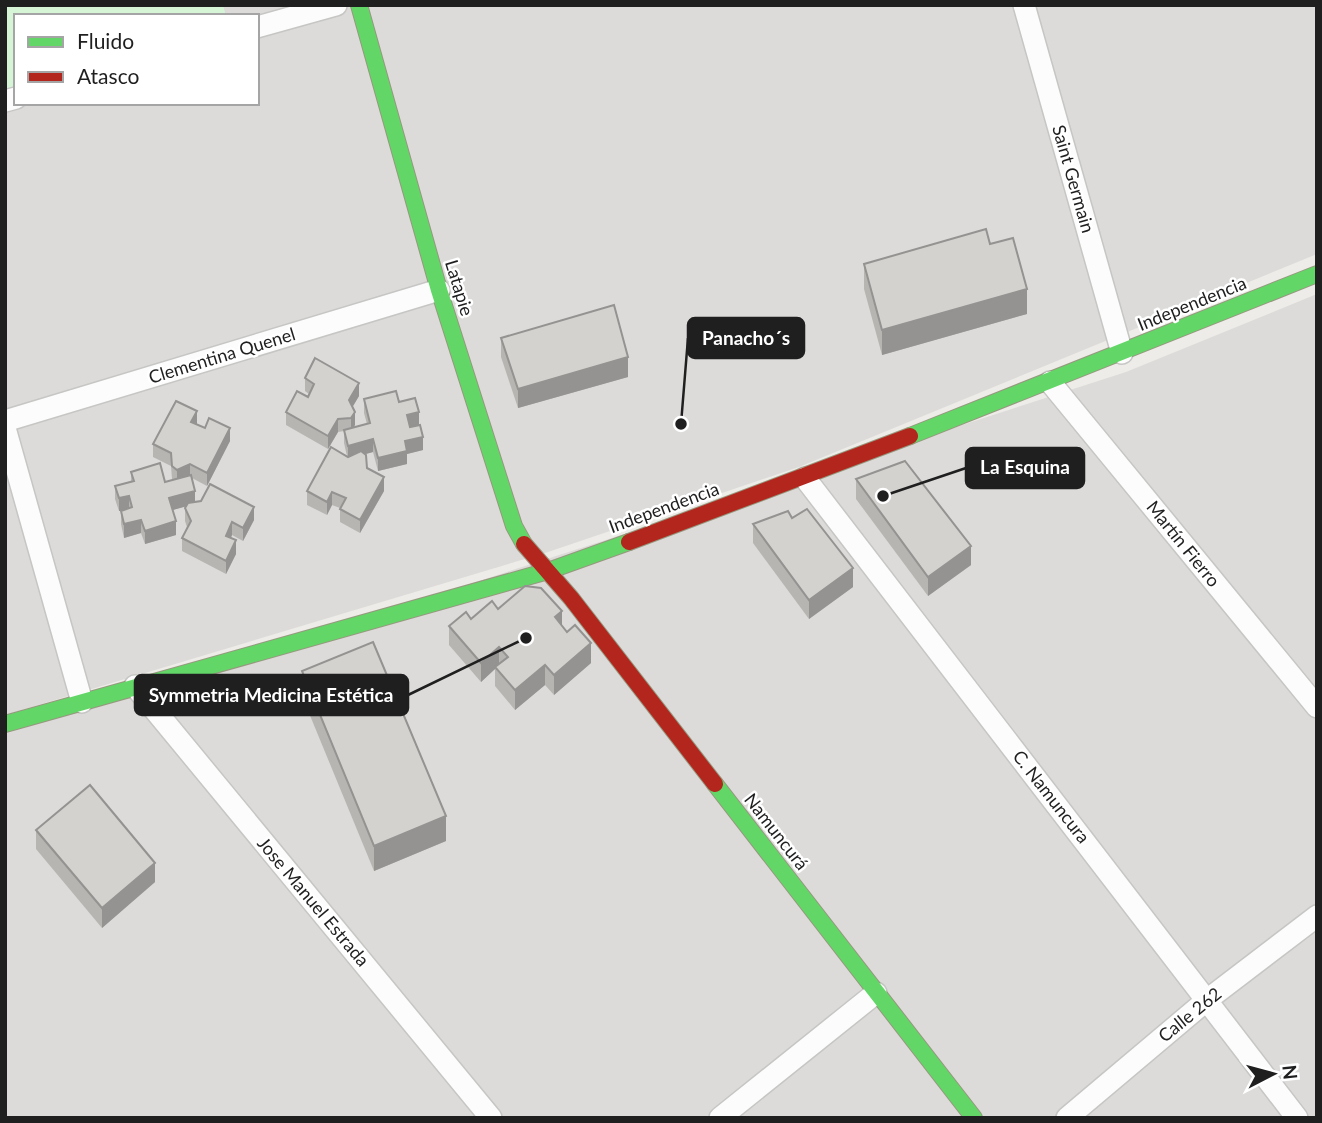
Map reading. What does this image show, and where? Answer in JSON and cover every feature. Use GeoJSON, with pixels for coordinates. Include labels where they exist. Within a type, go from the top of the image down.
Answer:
{"type":"FeatureCollection","features":[{"type":"Feature","properties":{"kind":"street"},"geometry":{"type":"LineString","coordinates":[[259,26],[336,5]]}},
{"type":"Feature","properties":{"kind":"street","name":"Latapie"},"geometry":{"type":"LineString","coordinates":[[359,5],[439,290],[514,526],[526,546],[548,571]]}},
{"type":"Feature","properties":{"kind":"street","name":"Saint Germain"},"geometry":{"type":"LineString","coordinates":[[1024,5],[1122,353]]}},
{"type":"Feature","properties":{"kind":"street","name":"Independencia"},"geometry":{"type":"LineString","coordinates":[[5,724],[548,571],[805,478],[1317,274]]}},
{"type":"Feature","properties":{"kind":"street","name":"Clementina Quenel"},"geometry":{"type":"LineString","coordinates":[[5,421],[439,290]]}},
{"type":"Feature","properties":{"kind":"street","name":"Martín Fierro"},"geometry":{"type":"LineString","coordinates":[[1050,382],[1317,706]]}},
{"type":"Feature","properties":{"kind":"street"},"geometry":{"type":"LineString","coordinates":[[5,428],[82,702]]}},
{"type":"Feature","properties":{"kind":"street","name":"C. Namuncura"},"geometry":{"type":"LineString","coordinates":[[805,478],[1297,1118]]}},
{"type":"Feature","properties":{"kind":"street","name":"Namuncurá"},"geometry":{"type":"LineString","coordinates":[[548,571],[974,1118]]}},
{"type":"Feature","properties":{"kind":"street","name":"Jose Manuel Estrada"},"geometry":{"type":"LineString","coordinates":[[135,686],[491,1118]]}},
{"type":"Feature","properties":{"kind":"street","name":"Calle 262"},"geometry":{"type":"LineString","coordinates":[[1067,1118],[1207,1000],[1317,916]]}},
{"type":"Feature","properties":{"kind":"street"},"geometry":{"type":"LineString","coordinates":[[720,1118],[876,993]]}},
{"type":"Feature","properties":{"kind":"shaded area"},"geometry":{"type":"Polygon","coordinates":[[[5,5],[1317,5],[1317,254],[799,467],[548,552],[5,715],[5,5]]]}},
{"type":"Feature","properties":{"kind":"shaded area"},"geometry":{"type":"Polygon","coordinates":[[[1317,294],[1317,1118],[5,1118],[5,734],[1126,372],[1317,294]]]}},
{"type":"Feature","properties":{"kind":"green space"},"geometry":{"type":"Polygon","coordinates":[[[5,5],[223,5],[225,14],[14,14],[14,99],[5,102],[5,5]]]}},
{"type":"Feature","properties":{"kind":"building"},"geometry":{"type":"Polygon","coordinates":[[[986,229],[990,244],[1013,238],[1027,289],[882,330],[864,264],[986,229]]]}},
{"type":"Feature","properties":{"kind":"building"},"geometry":{"type":"Polygon","coordinates":[[[614,305],[628,357],[518,389],[501,338],[614,305]]]}},
{"type":"Feature","properties":{"kind":"building"},"geometry":{"type":"Polygon","coordinates":[[[315,358],[359,383],[349,400],[355,412],[351,418],[338,419],[328,436],[286,412],[297,391],[308,397],[314,384],[305,378],[315,358]]]}},
{"type":"Feature","properties":{"kind":"building"},"geometry":{"type":"Polygon","coordinates":[[[396,391],[399,402],[415,398],[419,412],[407,415],[410,427],[420,425],[423,437],[405,441],[407,451],[378,458],[373,439],[348,446],[344,430],[370,423],[364,399],[396,391]]]}},
{"type":"Feature","properties":{"kind":"building"},"geometry":{"type":"Polygon","coordinates":[[[176,401],[197,411],[191,422],[205,428],[209,418],[230,428],[207,473],[190,464],[177,470],[172,466],[171,453],[153,444],[176,401]]]}},
{"type":"Feature","properties":{"kind":"building"},"geometry":{"type":"Polygon","coordinates":[[[331,447],[348,457],[361,451],[366,455],[367,468],[384,477],[360,520],[340,509],[346,498],[332,492],[327,502],[307,491],[331,447]]]}},
{"type":"Feature","properties":{"kind":"building"},"geometry":{"type":"Polygon","coordinates":[[[905,461],[971,546],[928,577],[856,479],[905,461]]]}},
{"type":"Feature","properties":{"kind":"building"},"geometry":{"type":"Polygon","coordinates":[[[160,463],[165,482],[191,475],[195,491],[169,498],[176,521],[145,531],[141,520],[124,524],[121,511],[132,507],[129,496],[119,498],[115,486],[134,481],[131,472],[160,463]]]}},
{"type":"Feature","properties":{"kind":"building"},"geometry":{"type":"Polygon","coordinates":[[[210,484],[254,507],[243,528],[232,522],[226,536],[236,540],[226,561],[182,538],[191,521],[185,508],[188,503],[201,501],[210,484]]]}},
{"type":"Feature","properties":{"kind":"building"},"geometry":{"type":"Polygon","coordinates":[[[807,509],[853,568],[809,600],[753,524],[788,511],[792,518],[807,509]]]}},
{"type":"Feature","properties":{"kind":"building"},"geometry":{"type":"Polygon","coordinates":[[[525,586],[541,588],[562,611],[555,617],[567,632],[575,625],[591,643],[554,675],[545,665],[515,690],[495,667],[508,657],[499,647],[481,663],[449,626],[466,612],[471,619],[492,601],[498,609],[525,586]]]}},
{"type":"Feature","properties":{"kind":"building"},"geometry":{"type":"Polygon","coordinates":[[[373,642],[446,816],[374,846],[302,671],[373,642]]]}},
{"type":"Feature","properties":{"kind":"building"},"geometry":{"type":"Polygon","coordinates":[[[90,785],[155,863],[102,908],[36,830],[90,785]]]}},
{"type":"Feature","properties":{"kind":"traffic: fast"},"geometry":{"type":"LineString","coordinates":[[359,5],[439,290],[514,526],[524,544]]}},
{"type":"Feature","properties":{"kind":"traffic: fast"},"geometry":{"type":"LineString","coordinates":[[910,436],[1317,274]]}},
{"type":"Feature","properties":{"kind":"traffic: fast"},"geometry":{"type":"LineString","coordinates":[[5,724],[548,571],[629,542]]}},
{"type":"Feature","properties":{"kind":"traffic: fast"},"geometry":{"type":"LineString","coordinates":[[715,784],[974,1118]]}},
{"type":"Feature","properties":{"kind":"traffic: jam"},"geometry":{"type":"LineString","coordinates":[[629,542],[910,436]]}},
{"type":"Feature","properties":{"kind":"traffic: jam"},"geometry":{"type":"LineString","coordinates":[[524,544],[571,598],[715,784]]}},
{"type":"Feature","properties":{"kind":"place","name":"Panacho´s"},"geometry":{"type":"Point","coordinates":[681,424]}},
{"type":"Feature","properties":{"kind":"place","name":"La Esquina"},"geometry":{"type":"Point","coordinates":[883,496]}},
{"type":"Feature","properties":{"kind":"place","name":"Symmetria Medicina Estética"},"geometry":{"type":"Point","coordinates":[526,638]}}]}
